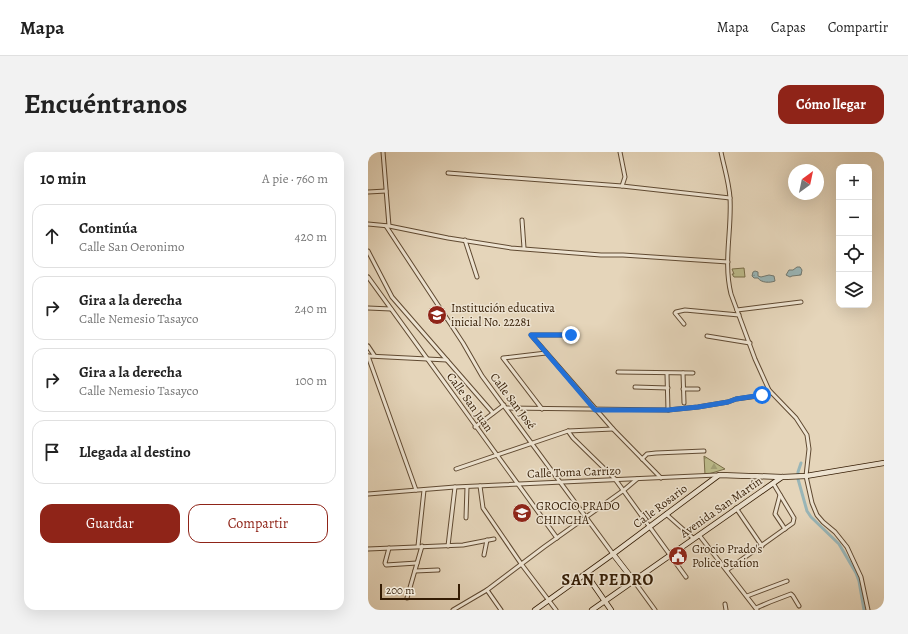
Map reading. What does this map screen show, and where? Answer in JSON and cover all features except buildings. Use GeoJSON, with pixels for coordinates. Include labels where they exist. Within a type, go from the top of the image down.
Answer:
{"type":"FeatureCollection","features":[{"type":"Feature","properties":{"kind":"main road","name":"Calle Toma Carrizo"},"geometry":{"type":"LineString","coordinates":[[719,475],[782,477],[802,476],[884,463]]}},
{"type":"Feature","properties":{"kind":"main road","name":"Calle Rosario"},"geometry":{"type":"LineString","coordinates":[[535,610],[719,475]]}},
{"type":"Feature","properties":{"kind":"main road","name":"Avenida San Martín"},"geometry":{"type":"LineString","coordinates":[[592,610],[782,477]]}},
{"type":"Feature","properties":{"kind":"main road","name":"Calle San José"},"geometry":{"type":"LineString","coordinates":[[613,554],[634,581]]}},
{"type":"Feature","properties":{"kind":"main road"},"geometry":{"type":"LineString","coordinates":[[586,574],[611,610]]}},
{"type":"Feature","properties":{"kind":"street"},"geometry":{"type":"LineString","coordinates":[[383,152],[388,226]]}},
{"type":"Feature","properties":{"kind":"street"},"geometry":{"type":"LineString","coordinates":[[620,152],[625,177],[622,186]]}},
{"type":"Feature","properties":{"kind":"street"},"geometry":{"type":"LineString","coordinates":[[721,152],[730,198],[728,262],[729,285],[737,310],[755,359],[769,390],[796,418],[806,435],[809,449],[802,476],[818,515],[842,540],[860,571],[868,610]]}},
{"type":"Feature","properties":{"kind":"street"},"geometry":{"type":"LineString","coordinates":[[448,173],[622,186],[730,198]]}},
{"type":"Feature","properties":{"kind":"street"},"geometry":{"type":"LineString","coordinates":[[368,192],[386,191]]}},
{"type":"Feature","properties":{"kind":"street"},"geometry":{"type":"LineString","coordinates":[[522,220],[524,248]]}},
{"type":"Feature","properties":{"kind":"street"},"geometry":{"type":"LineString","coordinates":[[368,224],[524,248],[602,256],[623,255],[728,262]]}},
{"type":"Feature","properties":{"kind":"street","name":"Calle San José"},"geometry":{"type":"LineString","coordinates":[[388,226],[463,343],[482,376],[613,554]]}},
{"type":"Feature","properties":{"kind":"street"},"geometry":{"type":"LineString","coordinates":[[465,240],[478,277]]}},
{"type":"Feature","properties":{"kind":"street"},"geometry":{"type":"LineString","coordinates":[[368,251],[392,297],[493,413]]}},
{"type":"Feature","properties":{"kind":"street","name":"Calle San Juan"},"geometry":{"type":"LineString","coordinates":[[368,277],[475,427],[497,454],[557,538]]}},
{"type":"Feature","properties":{"kind":"street"},"geometry":{"type":"LineString","coordinates":[[368,284],[375,286]]}},
{"type":"Feature","properties":{"kind":"street"},"geometry":{"type":"LineString","coordinates":[[737,310],[801,302]]}},
{"type":"Feature","properties":{"kind":"street"},"geometry":{"type":"LineString","coordinates":[[368,308],[391,309]]}},
{"type":"Feature","properties":{"kind":"street"},"geometry":{"type":"LineString","coordinates":[[684,324],[675,313],[676,312],[685,310],[739,315]]}},
{"type":"Feature","properties":{"kind":"street"},"geometry":{"type":"LineString","coordinates":[[571,335],[531,336],[595,410],[661,478]]}},
{"type":"Feature","properties":{"kind":"street"},"geometry":{"type":"LineString","coordinates":[[707,336],[750,343]]}},
{"type":"Feature","properties":{"kind":"street"},"geometry":{"type":"LineString","coordinates":[[368,346],[374,355]]}},
{"type":"Feature","properties":{"kind":"street"},"geometry":{"type":"LineString","coordinates":[[542,410],[503,358],[546,353]]}},
{"type":"Feature","properties":{"kind":"street"},"geometry":{"type":"LineString","coordinates":[[416,490],[368,356],[374,355],[447,360]]}},
{"type":"Feature","properties":{"kind":"street"},"geometry":{"type":"LineString","coordinates":[[618,372],[667,374],[693,373]]}},
{"type":"Feature","properties":{"kind":"street"},"geometry":{"type":"LineString","coordinates":[[667,374],[668,410]]}},
{"type":"Feature","properties":{"kind":"street"},"geometry":{"type":"LineString","coordinates":[[683,374],[684,403]]}},
{"type":"Feature","properties":{"kind":"street"},"geometry":{"type":"LineString","coordinates":[[635,387],[668,388]]}},
{"type":"Feature","properties":{"kind":"street"},"geometry":{"type":"LineString","coordinates":[[684,389],[698,389]]}},
{"type":"Feature","properties":{"kind":"street"},"geometry":{"type":"LineString","coordinates":[[506,408],[542,410],[668,410],[728,402],[736,399],[758,396],[769,390]]}},
{"type":"Feature","properties":{"kind":"street"},"geometry":{"type":"LineString","coordinates":[[475,427],[504,405]]}},
{"type":"Feature","properties":{"kind":"street"},"geometry":{"type":"LineString","coordinates":[[456,469],[568,430],[613,429]]}},
{"type":"Feature","properties":{"kind":"street"},"geometry":{"type":"LineString","coordinates":[[568,430],[573,438],[615,479],[624,490],[686,577]]}},
{"type":"Feature","properties":{"kind":"street"},"geometry":{"type":"LineString","coordinates":[[642,459],[647,454],[704,451]]}},
{"type":"Feature","properties":{"kind":"street","name":"Calle Toma Carrizo"},"geometry":{"type":"LineString","coordinates":[[368,494],[455,487],[719,475]]}},
{"type":"Feature","properties":{"kind":"street"},"geometry":{"type":"LineString","coordinates":[[453,610],[487,590],[637,479]]}},
{"type":"Feature","properties":{"kind":"street"},"geometry":{"type":"LineString","coordinates":[[727,570],[793,523],[794,518],[773,482]]}},
{"type":"Feature","properties":{"kind":"street"},"geometry":{"type":"LineString","coordinates":[[480,486],[484,508],[522,565],[556,610]]}},
{"type":"Feature","properties":{"kind":"street"},"geometry":{"type":"LineString","coordinates":[[448,546],[455,487]]}},
{"type":"Feature","properties":{"kind":"street"},"geometry":{"type":"LineString","coordinates":[[466,518],[467,487]]}},
{"type":"Feature","properties":{"kind":"street"},"geometry":{"type":"LineString","coordinates":[[407,598],[417,563],[420,546],[424,490]]}},
{"type":"Feature","properties":{"kind":"street"},"geometry":{"type":"LineString","coordinates":[[780,495],[775,514],[785,529]]}},
{"type":"Feature","properties":{"kind":"street"},"geometry":{"type":"LineString","coordinates":[[736,508],[762,546]]}},
{"type":"Feature","properties":{"kind":"street"},"geometry":{"type":"LineString","coordinates":[[666,514],[693,538]]}},
{"type":"Feature","properties":{"kind":"street"},"geometry":{"type":"LineString","coordinates":[[699,535],[757,609],[791,594],[798,606]]}},
{"type":"Feature","properties":{"kind":"street"},"geometry":{"type":"LineString","coordinates":[[368,549],[463,545],[494,539]]}},
{"type":"Feature","properties":{"kind":"street"},"geometry":{"type":"LineString","coordinates":[[484,555],[487,540]]}},
{"type":"Feature","properties":{"kind":"street"},"geometry":{"type":"LineString","coordinates":[[389,548],[385,563],[386,565],[417,563]]}},
{"type":"Feature","properties":{"kind":"street"},"geometry":{"type":"LineString","coordinates":[[415,571],[438,570]]}},
{"type":"Feature","properties":{"kind":"street"},"geometry":{"type":"LineString","coordinates":[[634,581],[655,610]]}},
{"type":"Feature","properties":{"kind":"street"},"geometry":{"type":"LineString","coordinates":[[747,596],[787,581]]}},
{"type":"Feature","properties":{"kind":"street"},"geometry":{"type":"LineString","coordinates":[[487,590],[501,610]]}},
{"type":"Feature","properties":{"kind":"street"},"geometry":{"type":"LineString","coordinates":[[725,604],[726,610]]}},
{"type":"Feature","properties":{"kind":"green space"},"geometry":{"type":"Polygon","coordinates":[[[744,268],[745,277],[734,277],[732,274],[734,274],[732,269],[744,268]]]}},
{"type":"Feature","properties":{"kind":"green space"},"geometry":{"type":"Polygon","coordinates":[[[704,456],[725,469],[705,475],[704,456]]]}},
{"type":"Feature","properties":{"kind":"water"},"geometry":{"type":"Polygon","coordinates":[[[800,267],[802,270],[801,275],[790,277],[786,275],[789,270],[793,270],[800,267]]]}},
{"type":"Feature","properties":{"kind":"water"},"geometry":{"type":"Polygon","coordinates":[[[753,272],[758,272],[758,276],[761,277],[769,275],[774,276],[775,281],[766,282],[759,280],[758,278],[754,278],[752,276],[753,272]]]}},
{"type":"Feature","properties":{"kind":"waterway"},"geometry":{"type":"LineString","coordinates":[[801,463],[798,472],[798,479],[807,511],[811,517],[839,544],[856,573],[859,581],[864,610]]}},
{"type":"Feature","properties":{"kind":"place","name":"Institución educativa inicial No. 22281"},"geometry":{"type":"Point","coordinates":[437,315]}},
{"type":"Feature","properties":{"kind":"place","name":"GROCIO PRADO CHINCHA"},"geometry":{"type":"Point","coordinates":[522,513]}},
{"type":"Feature","properties":{"kind":"place","name":"Grocio Prado's Police Station"},"geometry":{"type":"Point","coordinates":[678,556]}},
{"type":"Feature","properties":{"kind":"district","name":"SAN PEDRO"},"geometry":{"type":"Point","coordinates":[608,579]}},
{"type":"Feature","properties":{"kind":"route"},"geometry":{"type":"LineString","coordinates":[[571,335],[531,336],[595,410],[668,410],[698,407],[762,395]]}}]}
